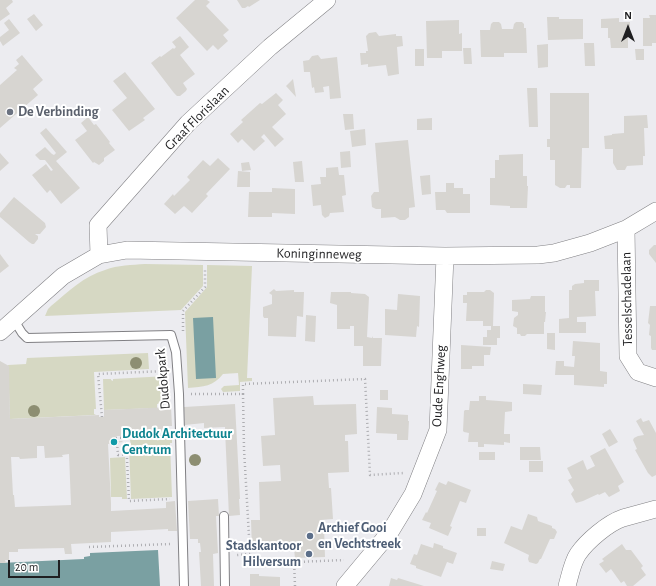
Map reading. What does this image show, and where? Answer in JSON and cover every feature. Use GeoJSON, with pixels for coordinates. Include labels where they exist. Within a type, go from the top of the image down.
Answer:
{"type":"FeatureCollection","features":[{"type":"Feature","properties":{"kind":"street","name":"Graaf Florislaan"},"geometry":{"type":"LineString","coordinates":[[99,255],[98,225],[188,123],[270,47],[327,0]]}},
{"type":"Feature","properties":{"kind":"street","name":"Koninginneweg"},"geometry":{"type":"LineString","coordinates":[[0,332],[63,276],[99,255],[126,250],[444,256],[538,254],[554,252],[590,243],[626,229],[656,211]]}},
{"type":"Feature","properties":{"kind":"street","name":"Tesselschadelaan"},"geometry":{"type":"LineString","coordinates":[[626,229],[628,356],[638,372],[656,378]]}},
{"type":"Feature","properties":{"kind":"street","name":"Oude Enghweg"},"geometry":{"type":"LineString","coordinates":[[346,586],[390,532],[413,494],[438,430],[444,256]]}},
{"type":"Feature","properties":{"kind":"street"},"geometry":{"type":"LineString","coordinates":[[567,586],[570,571],[577,555],[600,531],[622,518],[656,509]]}},
{"type":"Feature","properties":{"kind":"lane","name":"Dudokpark"},"geometry":{"type":"LineString","coordinates":[[14,320],[27,338],[171,335],[176,352],[179,394],[184,586]]}},
{"type":"Feature","properties":{"kind":"lane"},"geometry":{"type":"LineString","coordinates":[[224,516],[225,586]]}},
{"type":"Feature","properties":{"kind":"path"},"geometry":{"type":"LineString","coordinates":[[183,311],[205,287],[205,252]]}},
{"type":"Feature","properties":{"kind":"path"},"geometry":{"type":"LineString","coordinates":[[102,417],[98,374],[169,370]]}},
{"type":"Feature","properties":{"kind":"path"},"geometry":{"type":"LineString","coordinates":[[368,560],[294,561],[250,564],[244,449],[243,384],[365,379],[370,475],[406,473]]}},
{"type":"Feature","properties":{"kind":"path"},"geometry":{"type":"LineString","coordinates":[[186,394],[243,394]]}},
{"type":"Feature","properties":{"kind":"path"},"geometry":{"type":"LineString","coordinates":[[116,438],[168,436]]}},
{"type":"Feature","properties":{"kind":"path"},"geometry":{"type":"LineString","coordinates":[[126,438],[129,501],[181,499]]}},
{"type":"Feature","properties":{"kind":"path"},"geometry":{"type":"LineString","coordinates":[[117,443],[118,454],[127,454]]}},
{"type":"Feature","properties":{"kind":"path"},"geometry":{"type":"LineString","coordinates":[[89,547],[158,544]]}},
{"type":"Feature","properties":{"kind":"path"},"geometry":{"type":"LineString","coordinates":[[225,556],[250,554]]}},
{"type":"Feature","properties":{"kind":"path"},"geometry":{"type":"LineString","coordinates":[[294,561],[295,586]]}},
{"type":"Feature","properties":{"kind":"green space"},"geometry":{"type":"Polygon","coordinates":[[[145,264],[203,265],[203,286],[181,310],[45,316],[51,306],[76,285],[90,276],[110,268],[145,264]]]}},
{"type":"Feature","properties":{"kind":"green space"},"geometry":{"type":"Polygon","coordinates":[[[207,265],[252,266],[247,378],[252,378],[252,381],[240,382],[240,391],[223,392],[221,389],[224,386],[239,385],[238,373],[223,374],[216,381],[208,385],[188,388],[185,312],[207,287],[207,265]]]}},
{"type":"Feature","properties":{"kind":"green space"},"geometry":{"type":"Polygon","coordinates":[[[148,353],[149,369],[94,372],[96,409],[94,409],[94,414],[96,415],[10,419],[8,365],[26,364],[27,358],[148,353]]]}},
{"type":"Feature","properties":{"kind":"green space"},"geometry":{"type":"Polygon","coordinates":[[[167,376],[168,402],[171,403],[157,404],[157,408],[104,410],[103,379],[111,379],[113,381],[113,379],[167,376]]]}},
{"type":"Feature","properties":{"kind":"green space"},"geometry":{"type":"Polygon","coordinates":[[[172,439],[172,443],[170,443],[172,497],[131,499],[130,440],[172,439]]]}},
{"type":"Feature","properties":{"kind":"green space"},"geometry":{"type":"Polygon","coordinates":[[[125,457],[127,499],[122,499],[122,497],[111,497],[110,458],[125,457]]]}},
{"type":"Feature","properties":{"kind":"water"},"geometry":{"type":"Polygon","coordinates":[[[213,317],[216,378],[196,379],[193,318],[213,317]]]}},
{"type":"Feature","properties":{"kind":"water"},"geometry":{"type":"Polygon","coordinates":[[[158,550],[160,586],[0,586],[0,563],[84,559],[84,557],[90,556],[90,553],[158,550]]]}},
{"type":"Feature","properties":{"kind":"building"},"geometry":{"type":"Polygon","coordinates":[[[0,0],[12,0],[13,2],[6,8],[10,14],[0,21],[0,0]]]}},
{"type":"Feature","properties":{"kind":"building"},"geometry":{"type":"Polygon","coordinates":[[[195,0],[207,0],[210,2],[206,6],[229,30],[223,35],[228,41],[218,50],[213,45],[207,51],[176,18],[195,0]]]}},
{"type":"Feature","properties":{"kind":"building"},"geometry":{"type":"Polygon","coordinates":[[[237,0],[260,0],[249,7],[242,8],[237,0]]]}},
{"type":"Feature","properties":{"kind":"building"},"geometry":{"type":"Polygon","coordinates":[[[34,14],[43,25],[36,31],[27,19],[34,14]]]}},
{"type":"Feature","properties":{"kind":"building"},"geometry":{"type":"Polygon","coordinates":[[[649,15],[656,15],[656,43],[652,43],[652,46],[643,46],[643,18],[650,18],[649,15]]]}},
{"type":"Feature","properties":{"kind":"building"},"geometry":{"type":"Polygon","coordinates":[[[547,17],[559,17],[559,19],[583,19],[583,39],[548,40],[547,17]]]}},
{"type":"Feature","properties":{"kind":"building"},"geometry":{"type":"Polygon","coordinates":[[[619,18],[619,22],[630,22],[628,48],[611,48],[610,38],[608,38],[608,28],[601,28],[601,19],[619,18]]]}},
{"type":"Feature","properties":{"kind":"building"},"geometry":{"type":"Polygon","coordinates":[[[9,19],[20,33],[3,46],[0,41],[0,37],[9,30],[4,23],[9,19]]]}},
{"type":"Feature","properties":{"kind":"building"},"geometry":{"type":"Polygon","coordinates":[[[459,20],[459,34],[462,33],[462,51],[442,51],[442,58],[427,58],[426,21],[459,20]]]}},
{"type":"Feature","properties":{"kind":"building"},"geometry":{"type":"Polygon","coordinates":[[[493,22],[499,22],[502,29],[513,29],[516,22],[522,22],[524,24],[524,28],[526,28],[527,53],[504,53],[504,57],[481,57],[480,30],[490,30],[493,22]]]}},
{"type":"Feature","properties":{"kind":"building"},"geometry":{"type":"Polygon","coordinates":[[[376,32],[379,36],[396,34],[396,36],[402,36],[403,46],[397,47],[399,74],[388,76],[386,65],[368,67],[368,64],[361,65],[360,53],[366,53],[366,51],[368,51],[366,36],[369,33],[376,32]]]}},
{"type":"Feature","properties":{"kind":"building"},"geometry":{"type":"Polygon","coordinates":[[[180,36],[189,47],[180,55],[195,74],[183,83],[187,89],[186,91],[180,96],[177,96],[151,63],[173,48],[174,49],[176,47],[172,42],[180,36]]]}},
{"type":"Feature","properties":{"kind":"building"},"geometry":{"type":"Polygon","coordinates":[[[584,43],[594,43],[595,66],[585,66],[584,43]]]}},
{"type":"Feature","properties":{"kind":"building"},"geometry":{"type":"Polygon","coordinates":[[[548,44],[548,67],[538,68],[537,45],[548,44]]]}},
{"type":"Feature","properties":{"kind":"building"},"geometry":{"type":"Polygon","coordinates":[[[463,48],[471,48],[472,64],[464,64],[463,48]]]}},
{"type":"Feature","properties":{"kind":"building"},"geometry":{"type":"Polygon","coordinates":[[[415,49],[424,49],[424,66],[415,66],[415,49]]]}},
{"type":"Feature","properties":{"kind":"building"},"geometry":{"type":"Polygon","coordinates":[[[635,49],[644,49],[644,60],[636,60],[635,49]]]}},
{"type":"Feature","properties":{"kind":"building","name":"De Verbinding"},"geometry":{"type":"Polygon","coordinates":[[[22,55],[43,80],[33,89],[38,95],[0,128],[0,85],[17,70],[14,68],[19,64],[16,60],[22,55]]]}},
{"type":"Feature","properties":{"kind":"building"},"geometry":{"type":"Polygon","coordinates":[[[318,55],[321,59],[337,57],[341,98],[330,99],[329,86],[323,87],[324,92],[315,93],[314,87],[312,88],[310,72],[304,72],[303,61],[309,60],[312,56],[318,55]]]}},
{"type":"Feature","properties":{"kind":"building"},"geometry":{"type":"Polygon","coordinates":[[[125,72],[155,109],[143,118],[145,120],[129,131],[112,110],[127,98],[113,81],[125,72]]]}},
{"type":"Feature","properties":{"kind":"building"},"geometry":{"type":"Polygon","coordinates":[[[293,79],[296,97],[286,86],[293,79]]]}},
{"type":"Feature","properties":{"kind":"building"},"geometry":{"type":"Polygon","coordinates":[[[527,88],[537,88],[538,127],[529,127],[527,88]]]}},
{"type":"Feature","properties":{"kind":"building"},"geometry":{"type":"Polygon","coordinates":[[[276,93],[283,100],[278,105],[286,114],[272,127],[284,139],[275,147],[264,134],[261,137],[265,141],[254,151],[242,139],[238,143],[230,134],[243,122],[241,120],[260,103],[262,104],[276,93]]]}},
{"type":"Feature","properties":{"kind":"building"},"geometry":{"type":"Polygon","coordinates":[[[550,93],[589,93],[589,148],[582,148],[581,188],[570,188],[570,185],[567,185],[565,188],[560,188],[555,185],[555,160],[550,160],[550,147],[547,147],[547,139],[550,139],[550,93]]]}},
{"type":"Feature","properties":{"kind":"building"},"geometry":{"type":"Polygon","coordinates":[[[343,114],[353,114],[354,129],[345,130],[343,114]]]}},
{"type":"Feature","properties":{"kind":"building"},"geometry":{"type":"Polygon","coordinates":[[[647,115],[648,128],[644,128],[645,156],[643,156],[643,165],[627,166],[625,170],[617,170],[613,163],[613,149],[605,149],[604,136],[624,133],[624,116],[647,115]]]}},
{"type":"Feature","properties":{"kind":"building"},"geometry":{"type":"Polygon","coordinates":[[[88,117],[94,125],[96,124],[115,150],[104,158],[104,161],[99,165],[94,162],[93,163],[75,140],[87,131],[81,123],[88,117]]]}},
{"type":"Feature","properties":{"kind":"building"},"geometry":{"type":"Polygon","coordinates":[[[432,118],[432,130],[417,130],[417,119],[432,118]]]}},
{"type":"Feature","properties":{"kind":"building"},"geometry":{"type":"Polygon","coordinates":[[[46,128],[67,152],[56,161],[80,188],[61,204],[50,190],[47,193],[32,175],[46,164],[51,171],[53,170],[45,160],[40,160],[35,155],[45,147],[52,154],[54,155],[56,153],[40,133],[46,128]]]}},
{"type":"Feature","properties":{"kind":"building"},"geometry":{"type":"Polygon","coordinates":[[[365,129],[366,145],[352,147],[350,131],[365,129]]]}},
{"type":"Feature","properties":{"kind":"building"},"geometry":{"type":"Polygon","coordinates":[[[408,140],[415,207],[409,208],[409,217],[405,220],[400,220],[395,217],[381,218],[381,209],[372,207],[371,196],[374,192],[379,192],[375,143],[408,140]]]}},
{"type":"Feature","properties":{"kind":"building"},"geometry":{"type":"Polygon","coordinates":[[[350,151],[351,167],[341,168],[340,152],[350,151]]]}},
{"type":"Feature","properties":{"kind":"building"},"geometry":{"type":"Polygon","coordinates":[[[0,153],[9,163],[0,171],[0,153]]]}},
{"type":"Feature","properties":{"kind":"building"},"geometry":{"type":"Polygon","coordinates":[[[523,154],[523,176],[527,176],[528,186],[527,208],[510,208],[510,206],[490,205],[490,178],[495,178],[495,160],[499,160],[499,155],[523,154]]]}},
{"type":"Feature","properties":{"kind":"building"},"geometry":{"type":"Polygon","coordinates":[[[218,158],[230,169],[206,194],[208,196],[192,213],[184,206],[175,214],[164,204],[173,194],[174,196],[190,180],[187,177],[203,160],[210,166],[218,158]]]}},
{"type":"Feature","properties":{"kind":"building"},"geometry":{"type":"Polygon","coordinates":[[[302,161],[304,182],[295,182],[293,162],[302,161]]]}},
{"type":"Feature","properties":{"kind":"building"},"geometry":{"type":"Polygon","coordinates":[[[249,162],[251,170],[242,171],[241,163],[249,162]]]}},
{"type":"Feature","properties":{"kind":"building"},"geometry":{"type":"Polygon","coordinates":[[[338,167],[339,175],[344,175],[346,195],[342,196],[344,212],[330,213],[329,216],[325,218],[322,215],[321,205],[313,206],[311,185],[321,184],[320,177],[326,177],[326,168],[338,167]]]}},
{"type":"Feature","properties":{"kind":"building"},"geometry":{"type":"Polygon","coordinates":[[[238,171],[250,172],[250,187],[237,187],[238,171]]]}},
{"type":"Feature","properties":{"kind":"building"},"geometry":{"type":"Polygon","coordinates":[[[430,175],[431,194],[422,195],[420,176],[430,175]]]}},
{"type":"Feature","properties":{"kind":"building"},"geometry":{"type":"Polygon","coordinates":[[[446,183],[454,183],[454,188],[463,188],[463,194],[470,194],[470,213],[447,213],[445,210],[436,210],[435,192],[446,192],[446,183]]]}},
{"type":"Feature","properties":{"kind":"building"},"geometry":{"type":"Polygon","coordinates":[[[272,188],[295,189],[295,214],[272,213],[272,217],[248,217],[249,192],[272,192],[272,188]]]}},
{"type":"Feature","properties":{"kind":"building"},"geometry":{"type":"Polygon","coordinates":[[[14,197],[45,223],[46,227],[40,234],[35,234],[38,236],[38,239],[34,244],[29,242],[0,217],[0,213],[14,197]]]}},
{"type":"Feature","properties":{"kind":"building"},"geometry":{"type":"Polygon","coordinates":[[[656,245],[656,263],[649,254],[649,250],[656,245]]]}},
{"type":"Feature","properties":{"kind":"building"},"geometry":{"type":"Polygon","coordinates":[[[0,254],[9,266],[0,273],[0,254]]]}},
{"type":"Feature","properties":{"kind":"building"},"geometry":{"type":"Polygon","coordinates":[[[584,280],[599,280],[599,291],[595,291],[596,316],[577,317],[577,322],[586,322],[586,333],[559,333],[559,319],[569,318],[569,290],[572,290],[572,286],[575,284],[584,283],[584,280]]]}},
{"type":"Feature","properties":{"kind":"building"},"geometry":{"type":"Polygon","coordinates":[[[274,289],[276,291],[294,290],[294,292],[304,292],[303,317],[297,316],[296,337],[268,336],[268,318],[264,318],[263,316],[263,307],[272,304],[272,295],[269,293],[274,289]]]}},
{"type":"Feature","properties":{"kind":"building"},"geometry":{"type":"Polygon","coordinates":[[[486,290],[490,290],[494,293],[493,326],[500,326],[500,338],[497,338],[497,345],[483,345],[483,337],[487,337],[487,330],[491,330],[491,326],[483,326],[483,321],[466,321],[467,303],[463,303],[463,295],[467,295],[467,292],[484,292],[486,290]]]}},
{"type":"Feature","properties":{"kind":"building"},"geometry":{"type":"Polygon","coordinates":[[[331,292],[351,292],[365,294],[369,297],[367,337],[372,338],[373,336],[373,338],[382,338],[381,366],[363,366],[363,346],[354,346],[354,326],[350,326],[350,329],[337,329],[337,305],[330,303],[331,292]]]}},
{"type":"Feature","properties":{"kind":"building"},"geometry":{"type":"Polygon","coordinates":[[[398,294],[420,296],[419,327],[417,326],[416,337],[385,335],[385,309],[397,310],[398,294]]]}},
{"type":"Feature","properties":{"kind":"building"},"geometry":{"type":"Polygon","coordinates":[[[531,296],[545,296],[546,312],[544,334],[527,334],[525,336],[521,336],[520,334],[517,334],[517,328],[513,326],[514,318],[518,315],[518,312],[512,311],[512,300],[530,299],[531,296]]]}},
{"type":"Feature","properties":{"kind":"building"},"geometry":{"type":"Polygon","coordinates":[[[650,306],[656,306],[656,350],[652,350],[651,348],[651,336],[649,335],[650,325],[648,323],[650,306]]]}},
{"type":"Feature","properties":{"kind":"building"},"geometry":{"type":"Polygon","coordinates":[[[306,315],[316,316],[315,342],[305,341],[306,315]]]}},
{"type":"Feature","properties":{"kind":"building"},"geometry":{"type":"Polygon","coordinates":[[[547,333],[555,333],[555,350],[547,349],[547,333]]]}},
{"type":"Feature","properties":{"kind":"building"},"geometry":{"type":"Polygon","coordinates":[[[573,341],[600,343],[600,371],[607,372],[607,384],[604,384],[604,387],[574,385],[574,375],[555,375],[556,361],[564,361],[564,366],[574,367],[575,356],[572,356],[573,341]]]}},
{"type":"Feature","properties":{"kind":"building"},"geometry":{"type":"Polygon","coordinates":[[[461,345],[491,347],[490,355],[484,355],[484,366],[472,366],[472,369],[461,369],[461,345]]]}},
{"type":"Feature","properties":{"kind":"building"},"geometry":{"type":"Polygon","coordinates":[[[0,361],[9,366],[10,419],[99,415],[99,417],[104,417],[104,410],[171,407],[172,426],[163,426],[163,432],[121,434],[121,436],[116,436],[116,441],[123,442],[108,444],[111,511],[166,508],[166,502],[175,501],[177,531],[168,531],[168,529],[111,532],[111,542],[71,544],[72,554],[65,554],[64,548],[18,549],[18,552],[9,552],[9,560],[5,560],[6,563],[0,563],[0,361]],[[37,446],[37,458],[20,459],[19,457],[11,457],[15,507],[71,505],[69,454],[62,455],[63,457],[45,458],[44,446],[37,446]]]}},
{"type":"Feature","properties":{"kind":"building"},"geometry":{"type":"Polygon","coordinates":[[[523,384],[542,385],[541,395],[523,394],[523,384]]]}},
{"type":"Feature","properties":{"kind":"building"},"geometry":{"type":"Polygon","coordinates":[[[380,390],[388,390],[388,400],[380,400],[380,390]]]}},
{"type":"Feature","properties":{"kind":"building"},"geometry":{"type":"Polygon","coordinates":[[[313,396],[314,405],[356,404],[357,434],[345,435],[345,441],[348,441],[349,472],[328,473],[329,488],[331,488],[333,519],[321,520],[321,526],[324,526],[325,557],[295,558],[294,549],[252,551],[251,520],[260,520],[259,482],[281,481],[280,465],[263,466],[261,436],[275,435],[273,398],[313,396]]]}},
{"type":"Feature","properties":{"kind":"building"},"geometry":{"type":"Polygon","coordinates":[[[479,396],[486,396],[486,400],[512,402],[512,411],[505,412],[504,432],[504,434],[510,434],[510,443],[504,442],[504,445],[484,444],[484,447],[478,447],[478,442],[468,442],[469,433],[463,431],[464,411],[469,410],[470,401],[479,401],[479,396]]]}},
{"type":"Feature","properties":{"kind":"building"},"geometry":{"type":"Polygon","coordinates":[[[235,404],[240,515],[229,516],[225,427],[204,428],[204,423],[185,425],[184,407],[235,404]]]}},
{"type":"Feature","properties":{"kind":"building"},"geometry":{"type":"Polygon","coordinates":[[[377,407],[392,408],[392,414],[408,415],[408,440],[397,440],[397,434],[376,433],[377,407]]]}},
{"type":"Feature","properties":{"kind":"building"},"geometry":{"type":"Polygon","coordinates":[[[641,418],[643,422],[649,420],[656,433],[656,475],[652,477],[648,473],[635,450],[637,449],[633,440],[638,436],[644,435],[636,421],[641,418]]]}},
{"type":"Feature","properties":{"kind":"building"},"geometry":{"type":"Polygon","coordinates":[[[610,429],[618,442],[609,447],[602,434],[610,429]]]}},
{"type":"Feature","properties":{"kind":"building"},"geometry":{"type":"Polygon","coordinates":[[[520,447],[540,447],[541,460],[520,460],[520,447]]]}},
{"type":"Feature","properties":{"kind":"building"},"geometry":{"type":"Polygon","coordinates":[[[605,448],[624,482],[618,486],[620,491],[609,497],[605,492],[576,503],[571,494],[574,490],[568,480],[572,478],[567,468],[583,460],[587,470],[595,466],[590,456],[605,448]]]}},
{"type":"Feature","properties":{"kind":"building"},"geometry":{"type":"Polygon","coordinates":[[[479,452],[495,452],[495,460],[479,460],[479,452]]]}},
{"type":"Feature","properties":{"kind":"building"},"geometry":{"type":"Polygon","coordinates":[[[529,461],[543,461],[543,472],[529,472],[529,461]]]}},
{"type":"Feature","properties":{"kind":"building"},"geometry":{"type":"Polygon","coordinates":[[[448,481],[471,490],[466,503],[460,501],[450,526],[452,527],[448,536],[429,528],[431,523],[422,520],[426,512],[427,513],[437,491],[435,490],[439,482],[446,485],[448,481]]]}},
{"type":"Feature","properties":{"kind":"building"},"geometry":{"type":"Polygon","coordinates":[[[218,499],[219,516],[216,516],[218,553],[213,554],[214,586],[201,586],[199,552],[201,552],[200,543],[198,543],[198,539],[190,539],[188,501],[218,499]]]}},
{"type":"Feature","properties":{"kind":"building"},"geometry":{"type":"Polygon","coordinates":[[[528,514],[537,517],[538,521],[552,526],[552,528],[557,532],[554,539],[550,539],[541,559],[536,564],[529,562],[529,555],[504,543],[511,526],[522,530],[528,514]]]}},
{"type":"Feature","properties":{"kind":"building"},"geometry":{"type":"Polygon","coordinates":[[[477,528],[486,528],[486,536],[477,536],[477,528]]]}},
{"type":"Feature","properties":{"kind":"building"},"geometry":{"type":"Polygon","coordinates":[[[434,543],[457,553],[453,564],[447,562],[441,577],[416,568],[416,566],[410,564],[414,554],[417,555],[421,544],[433,548],[434,543]]]}},
{"type":"Feature","properties":{"kind":"building"},"geometry":{"type":"Polygon","coordinates":[[[622,544],[626,550],[631,550],[643,566],[641,568],[646,575],[633,586],[627,586],[624,581],[621,583],[611,569],[606,573],[599,564],[604,561],[602,559],[622,544]]]}},
{"type":"Feature","properties":{"kind":"building"},"geometry":{"type":"Polygon","coordinates":[[[492,561],[505,564],[503,571],[490,569],[492,561]]]}},
{"type":"Feature","properties":{"kind":"building"},"geometry":{"type":"Polygon","coordinates":[[[250,574],[280,577],[280,586],[250,586],[250,574]]]}},
{"type":"Feature","properties":{"kind":"building"},"geometry":{"type":"Polygon","coordinates":[[[391,578],[397,580],[398,578],[424,586],[389,586],[391,578]]]}},
{"type":"Feature","properties":{"kind":"place","name":"De Verbinding"},"geometry":{"type":"Point","coordinates":[10,112]}},
{"type":"Feature","properties":{"kind":"place","name":"Dudok Architectuur Centrum"},"geometry":{"type":"Point","coordinates":[114,442]}},
{"type":"Feature","properties":{"kind":"place","name":"Archief Gooi en Vechtstreek"},"geometry":{"type":"Point","coordinates":[310,536]}},
{"type":"Feature","properties":{"kind":"place","name":"Stadskantoor Hilversum"},"geometry":{"type":"Point","coordinates":[309,554]}}]}
